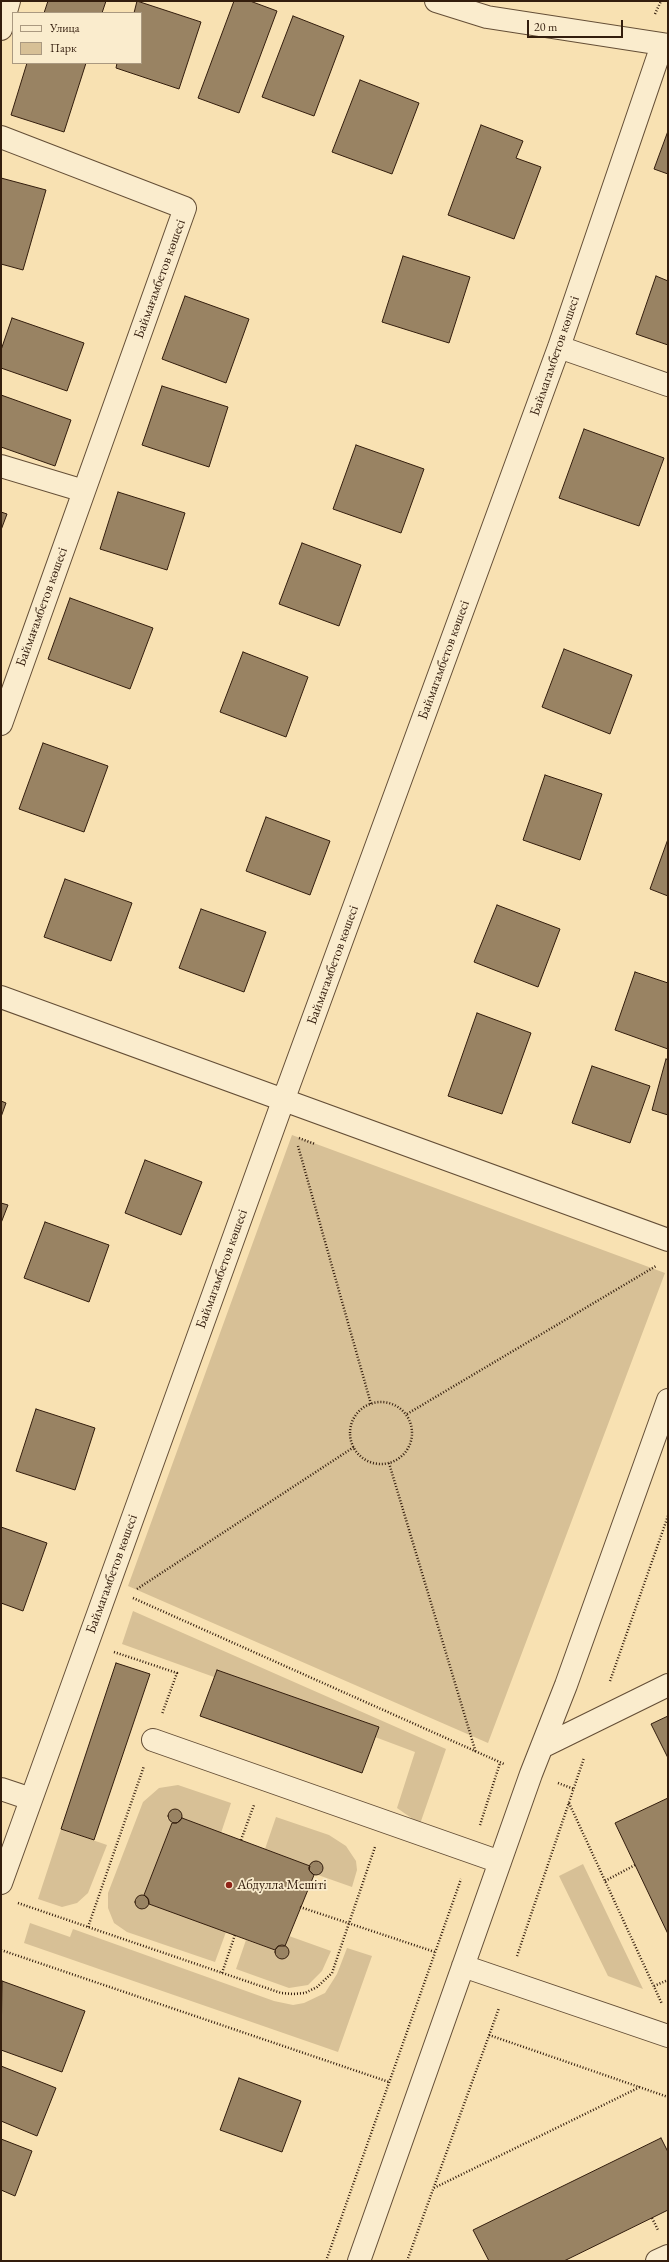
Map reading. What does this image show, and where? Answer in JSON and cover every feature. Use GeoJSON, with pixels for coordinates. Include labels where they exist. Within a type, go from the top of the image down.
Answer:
{"type":"FeatureCollection","features":[{"type":"Feature","properties":{"kind":"street"},"geometry":{"type":"LineString","coordinates":[[1,30],[9,1]]}},
{"type":"Feature","properties":{"kind":"street"},"geometry":{"type":"LineString","coordinates":[[436,1],[490,9],[665,45]]}},
{"type":"Feature","properties":{"kind":"street","name":"Баймагамбетов көшесі"},"geometry":{"type":"LineString","coordinates":[[1,1883],[283,1101],[559,347],[665,45]]}},
{"type":"Feature","properties":{"kind":"street","name":"Баймағамбетов көшесі"},"geometry":{"type":"LineString","coordinates":[[1,137],[185,208],[1,724]]}},
{"type":"Feature","properties":{"kind":"street"},"geometry":{"type":"LineString","coordinates":[[559,347],[668,385]]}},
{"type":"Feature","properties":{"kind":"street"},"geometry":{"type":"LineString","coordinates":[[1,466],[84,491]]}},
{"type":"Feature","properties":{"kind":"street"},"geometry":{"type":"LineString","coordinates":[[1,997],[668,1240]]}},
{"type":"Feature","properties":{"kind":"street"},"geometry":{"type":"LineString","coordinates":[[359,2261],[531,1774],[566,1685],[668,1400]]}},
{"type":"Feature","properties":{"kind":"street"},"geometry":{"type":"LineString","coordinates":[[542,1746],[668,1685]]}},
{"type":"Feature","properties":{"kind":"street"},"geometry":{"type":"LineString","coordinates":[[153,1740],[500,1862]]}},
{"type":"Feature","properties":{"kind":"street"},"geometry":{"type":"LineString","coordinates":[[1,1789],[31,1799]]}},
{"type":"Feature","properties":{"kind":"street"},"geometry":{"type":"LineString","coordinates":[[463,1966],[668,2036]]}},
{"type":"Feature","properties":{"kind":"street"},"geometry":{"type":"LineString","coordinates":[[657,2261],[668,2256]]}},
{"type":"Feature","properties":{"kind":"path"},"geometry":{"type":"LineString","coordinates":[[318,1144],[295,1137],[371,1404]]}},
{"type":"Feature","properties":{"kind":"path"},"geometry":{"type":"LineString","coordinates":[[407,1414],[660,1264]]}},
{"type":"Feature","properties":{"kind":"path"},"geometry":{"type":"LineString","coordinates":[[381,1402],[391,1403],[400,1407],[407,1414],[413,1433],[411,1443],[406,1452],[389,1463],[379,1464],[369,1461],[360,1455],[354,1447],[351,1437],[351,1426],[355,1417],[362,1409],[371,1404],[381,1402]]}},
{"type":"Feature","properties":{"kind":"path"},"geometry":{"type":"LineString","coordinates":[[134,1591],[354,1447]]}},
{"type":"Feature","properties":{"kind":"path"},"geometry":{"type":"LineString","coordinates":[[389,1463],[476,1753]]}},
{"type":"Feature","properties":{"kind":"path"},"geometry":{"type":"LineString","coordinates":[[407,2261],[509,1981],[668,1516]]}},
{"type":"Feature","properties":{"kind":"path"},"geometry":{"type":"LineString","coordinates":[[128,1595],[476,1753],[531,1774]]}},
{"type":"Feature","properties":{"kind":"path"},"geometry":{"type":"LineString","coordinates":[[88,1927],[176,1673],[109,1651]]}},
{"type":"Feature","properties":{"kind":"path"},"geometry":{"type":"LineString","coordinates":[[326,2261],[390,2082],[500,1763]]}},
{"type":"Feature","properties":{"kind":"path"},"geometry":{"type":"LineString","coordinates":[[241,1840],[264,1778]]}},
{"type":"Feature","properties":{"kind":"path"},"geometry":{"type":"LineString","coordinates":[[569,1802],[665,2011]]}},
{"type":"Feature","properties":{"kind":"path"},"geometry":{"type":"LineString","coordinates":[[16,1902],[281,1993],[293,1994],[305,1992],[317,1987],[332,1973],[384,1820]]}},
{"type":"Feature","properties":{"kind":"path"},"geometry":{"type":"LineString","coordinates":[[605,1881],[636,1865]]}},
{"type":"Feature","properties":{"kind":"path"},"geometry":{"type":"LineString","coordinates":[[300,1906],[435,1952]]}},
{"type":"Feature","properties":{"kind":"path"},"geometry":{"type":"LineString","coordinates":[[222,1973],[235,1935]]}},
{"type":"Feature","properties":{"kind":"path"},"geometry":{"type":"LineString","coordinates":[[1,1950],[390,2082]]}},
{"type":"Feature","properties":{"kind":"path"},"geometry":{"type":"LineString","coordinates":[[654,1986],[668,1980]]}},
{"type":"Feature","properties":{"kind":"path"},"geometry":{"type":"LineString","coordinates":[[489,2035],[668,2097]]}},
{"type":"Feature","properties":{"kind":"path"},"geometry":{"type":"LineString","coordinates":[[434,2188],[640,2087]]}},
{"type":"Feature","properties":{"kind":"green space"},"geometry":{"type":"Polygon","coordinates":[[[292,1135],[665,1273],[488,1743],[128,1586],[292,1135]]]}},
{"type":"Feature","properties":{"kind":"green space"},"geometry":{"type":"Polygon","coordinates":[[[133,1611],[446,1749],[420,1824],[397,1808],[415,1752],[375,1737],[379,1727],[217,1670],[214,1677],[122,1644],[133,1611]]]}},
{"type":"Feature","properties":{"kind":"green space"},"geometry":{"type":"Polygon","coordinates":[[[178,1785],[231,1803],[221,1833],[182,1818],[181,1813],[177,1810],[169,1812],[167,1818],[172,1823],[144,1895],[138,1896],[135,1899],[135,1904],[143,1910],[149,1904],[226,1932],[215,1962],[127,1932],[114,1923],[108,1908],[108,1893],[143,1802],[159,1788],[178,1785]]]}},
{"type":"Feature","properties":{"kind":"green space"},"geometry":{"type":"Polygon","coordinates":[[[276,1817],[329,1835],[346,1846],[356,1861],[357,1870],[352,1887],[318,1875],[323,1869],[319,1862],[315,1861],[310,1866],[265,1849],[276,1817]]]}},
{"type":"Feature","properties":{"kind":"green space"},"geometry":{"type":"Polygon","coordinates":[[[61,1829],[107,1845],[88,1893],[77,1903],[62,1907],[38,1899],[61,1829]]]}},
{"type":"Feature","properties":{"kind":"green space"},"geometry":{"type":"Polygon","coordinates":[[[583,1864],[643,1989],[608,1976],[559,1876],[583,1864]]]}},
{"type":"Feature","properties":{"kind":"green space"},"geometry":{"type":"Polygon","coordinates":[[[30,1923],[70,1937],[73,1929],[274,2001],[293,2005],[304,2003],[325,1993],[337,1974],[347,1948],[372,1956],[338,2052],[24,1943],[30,1923]]]}},
{"type":"Feature","properties":{"kind":"green space"},"geometry":{"type":"Polygon","coordinates":[[[289,1936],[331,1951],[322,1971],[308,1985],[289,1988],[236,1969],[246,1940],[275,1950],[276,1956],[282,1959],[287,1957],[289,1953],[285,1946],[289,1936]]]}},
{"type":"Feature","properties":{"kind":"building"},"geometry":{"type":"Polygon","coordinates":[[[48,1],[106,1],[102,12],[44,12],[48,1]]]}},
{"type":"Feature","properties":{"kind":"building"},"geometry":{"type":"Polygon","coordinates":[[[137,1],[201,22],[179,89],[116,68],[117,64],[142,64],[142,12],[134,12],[137,1]]]}},
{"type":"Feature","properties":{"kind":"building"},"geometry":{"type":"Polygon","coordinates":[[[234,1],[250,1],[277,11],[239,113],[198,98],[234,1]]]}},
{"type":"Feature","properties":{"kind":"building"},"geometry":{"type":"Polygon","coordinates":[[[293,16],[344,36],[314,116],[262,97],[293,16]]]}},
{"type":"Feature","properties":{"kind":"building"},"geometry":{"type":"Polygon","coordinates":[[[27,64],[86,64],[64,132],[11,115],[27,64]]]}},
{"type":"Feature","properties":{"kind":"building"},"geometry":{"type":"Polygon","coordinates":[[[360,80],[419,103],[392,174],[332,152],[360,80]]]}},
{"type":"Feature","properties":{"kind":"building"},"geometry":{"type":"Polygon","coordinates":[[[481,125],[523,141],[516,158],[541,167],[514,239],[448,215],[481,125]]]}},
{"type":"Feature","properties":{"kind":"building"},"geometry":{"type":"Polygon","coordinates":[[[668,131],[668,174],[654,169],[668,131]]]}},
{"type":"Feature","properties":{"kind":"building"},"geometry":{"type":"Polygon","coordinates":[[[1,178],[46,190],[23,270],[1,264],[1,178]]]}},
{"type":"Feature","properties":{"kind":"building"},"geometry":{"type":"Polygon","coordinates":[[[403,256],[470,277],[449,343],[382,322],[403,256]]]}},
{"type":"Feature","properties":{"kind":"building"},"geometry":{"type":"Polygon","coordinates":[[[656,276],[668,281],[668,345],[636,334],[656,276]]]}},
{"type":"Feature","properties":{"kind":"building"},"geometry":{"type":"Polygon","coordinates":[[[185,296],[249,319],[226,383],[162,359],[185,296]]]}},
{"type":"Feature","properties":{"kind":"building"},"geometry":{"type":"Polygon","coordinates":[[[12,318],[84,343],[67,391],[1,368],[1,350],[12,318]]]}},
{"type":"Feature","properties":{"kind":"building"},"geometry":{"type":"Polygon","coordinates":[[[162,386],[228,407],[209,467],[142,445],[162,386]]]}},
{"type":"Feature","properties":{"kind":"building"},"geometry":{"type":"Polygon","coordinates":[[[1,395],[71,420],[55,466],[1,447],[1,395]]]}},
{"type":"Feature","properties":{"kind":"building"},"geometry":{"type":"Polygon","coordinates":[[[584,429],[664,458],[639,526],[559,498],[584,429]]]}},
{"type":"Feature","properties":{"kind":"building"},"geometry":{"type":"Polygon","coordinates":[[[356,445],[424,469],[401,533],[333,509],[356,445]]]}},
{"type":"Feature","properties":{"kind":"building"},"geometry":{"type":"Polygon","coordinates":[[[118,492],[185,513],[167,570],[100,549],[118,492]]]}},
{"type":"Feature","properties":{"kind":"building"},"geometry":{"type":"Polygon","coordinates":[[[1,512],[7,514],[1,530],[1,512]]]}},
{"type":"Feature","properties":{"kind":"building"},"geometry":{"type":"Polygon","coordinates":[[[302,543],[361,565],[339,626],[279,604],[302,543]]]}},
{"type":"Feature","properties":{"kind":"building"},"geometry":{"type":"Polygon","coordinates":[[[70,598],[153,628],[130,689],[48,659],[70,598]]]}},
{"type":"Feature","properties":{"kind":"building"},"geometry":{"type":"Polygon","coordinates":[[[564,649],[632,675],[610,734],[542,707],[564,649]]]}},
{"type":"Feature","properties":{"kind":"building"},"geometry":{"type":"Polygon","coordinates":[[[243,652],[308,677],[286,737],[220,712],[243,652]]]}},
{"type":"Feature","properties":{"kind":"building"},"geometry":{"type":"Polygon","coordinates":[[[43,743],[108,766],[84,832],[19,809],[43,743]]]}},
{"type":"Feature","properties":{"kind":"building"},"geometry":{"type":"Polygon","coordinates":[[[545,775],[602,794],[580,860],[523,840],[545,775]]]}},
{"type":"Feature","properties":{"kind":"building"},"geometry":{"type":"Polygon","coordinates":[[[266,817],[330,841],[310,895],[246,871],[266,817]]]}},
{"type":"Feature","properties":{"kind":"building"},"geometry":{"type":"Polygon","coordinates":[[[668,839],[668,896],[650,889],[668,839]]]}},
{"type":"Feature","properties":{"kind":"building"},"geometry":{"type":"Polygon","coordinates":[[[65,879],[132,903],[111,961],[44,937],[65,879]]]}},
{"type":"Feature","properties":{"kind":"building"},"geometry":{"type":"Polygon","coordinates":[[[497,905],[560,929],[538,987],[474,962],[497,905]]]}},
{"type":"Feature","properties":{"kind":"building"},"geometry":{"type":"Polygon","coordinates":[[[201,909],[266,932],[244,992],[179,968],[201,909]]]}},
{"type":"Feature","properties":{"kind":"building"},"geometry":{"type":"Polygon","coordinates":[[[635,972],[668,983],[668,1049],[615,1030],[635,972]]]}},
{"type":"Feature","properties":{"kind":"building"},"geometry":{"type":"Polygon","coordinates":[[[477,1013],[531,1033],[502,1114],[448,1096],[477,1013]]]}},
{"type":"Feature","properties":{"kind":"building"},"geometry":{"type":"Polygon","coordinates":[[[666,1059],[668,1060],[668,1115],[652,1110],[666,1059]]]}},
{"type":"Feature","properties":{"kind":"building"},"geometry":{"type":"Polygon","coordinates":[[[592,1066],[650,1086],[630,1143],[572,1123],[592,1066]]]}},
{"type":"Feature","properties":{"kind":"building"},"geometry":{"type":"Polygon","coordinates":[[[1,1101],[6,1103],[1,1117],[1,1101]]]}},
{"type":"Feature","properties":{"kind":"building"},"geometry":{"type":"Polygon","coordinates":[[[145,1160],[202,1182],[181,1235],[125,1213],[145,1160]]]}},
{"type":"Feature","properties":{"kind":"building"},"geometry":{"type":"Polygon","coordinates":[[[1,1203],[8,1205],[1,1223],[1,1203]]]}},
{"type":"Feature","properties":{"kind":"building"},"geometry":{"type":"Polygon","coordinates":[[[45,1222],[109,1245],[89,1302],[24,1278],[45,1222]]]}},
{"type":"Feature","properties":{"kind":"building"},"geometry":{"type":"Polygon","coordinates":[[[36,1409],[95,1428],[75,1490],[16,1471],[36,1409]]]}},
{"type":"Feature","properties":{"kind":"building"},"geometry":{"type":"Polygon","coordinates":[[[1,1527],[47,1543],[23,1611],[1,1603],[1,1527]]]}},
{"type":"Feature","properties":{"kind":"building"},"geometry":{"type":"Polygon","coordinates":[[[116,1663],[150,1674],[94,1840],[61,1829],[116,1663]]]}},
{"type":"Feature","properties":{"kind":"building"},"geometry":{"type":"Polygon","coordinates":[[[217,1670],[379,1727],[362,1773],[200,1716],[217,1670]]]}},
{"type":"Feature","properties":{"kind":"building"},"geometry":{"type":"Polygon","coordinates":[[[668,1716],[668,1758],[651,1724],[668,1716]]]}},
{"type":"Feature","properties":{"kind":"building"},"geometry":{"type":"Polygon","coordinates":[[[668,1798],[668,1934],[615,1823],[668,1798]]]}},
{"type":"Feature","properties":{"kind":"building"},"geometry":{"type":"Polygon","coordinates":[[[172,1809],[178,1809],[182,1813],[182,1819],[178,1823],[172,1823],[168,1819],[168,1813],[172,1809]]]}},
{"type":"Feature","properties":{"kind":"building","name":"Абдулла Мешіті"},"geometry":{"type":"Polygon","coordinates":[[[182,1818],[310,1866],[309,1870],[314,1875],[285,1946],[278,1946],[275,1950],[149,1904],[148,1899],[144,1895],[172,1823],[177,1823],[182,1818]]]}},
{"type":"Feature","properties":{"kind":"building"},"geometry":{"type":"Polygon","coordinates":[[[313,1861],[319,1861],[323,1865],[323,1871],[319,1875],[313,1875],[309,1871],[309,1865],[313,1861]]]}},
{"type":"Feature","properties":{"kind":"building"},"geometry":{"type":"Polygon","coordinates":[[[139,1895],[145,1895],[149,1899],[149,1905],[145,1909],[139,1909],[135,1905],[135,1899],[139,1895]]]}},
{"type":"Feature","properties":{"kind":"building"},"geometry":{"type":"Polygon","coordinates":[[[279,1945],[285,1945],[289,1949],[289,1955],[285,1959],[279,1959],[275,1955],[275,1949],[279,1945]]]}},
{"type":"Feature","properties":{"kind":"building"},"geometry":{"type":"Polygon","coordinates":[[[2,1981],[85,2011],[62,2072],[1,2050],[2,1981]]]}},
{"type":"Feature","properties":{"kind":"building"},"geometry":{"type":"Polygon","coordinates":[[[1,2066],[56,2088],[37,2136],[1,2121],[1,2066]]]}},
{"type":"Feature","properties":{"kind":"building"},"geometry":{"type":"Polygon","coordinates":[[[239,2078],[301,2101],[282,2152],[220,2130],[239,2078]]]}},
{"type":"Feature","properties":{"kind":"building"},"geometry":{"type":"Polygon","coordinates":[[[661,2138],[668,2152],[668,2210],[564,2261],[489,2261],[473,2230],[661,2138]]]}},
{"type":"Feature","properties":{"kind":"building"},"geometry":{"type":"Polygon","coordinates":[[[1,2139],[32,2151],[15,2196],[1,2190],[1,2139]]]}},
{"type":"Feature","properties":{"kind":"place","name":"Абдулла Мешіті"},"geometry":{"type":"Point","coordinates":[229,1885]}}]}
